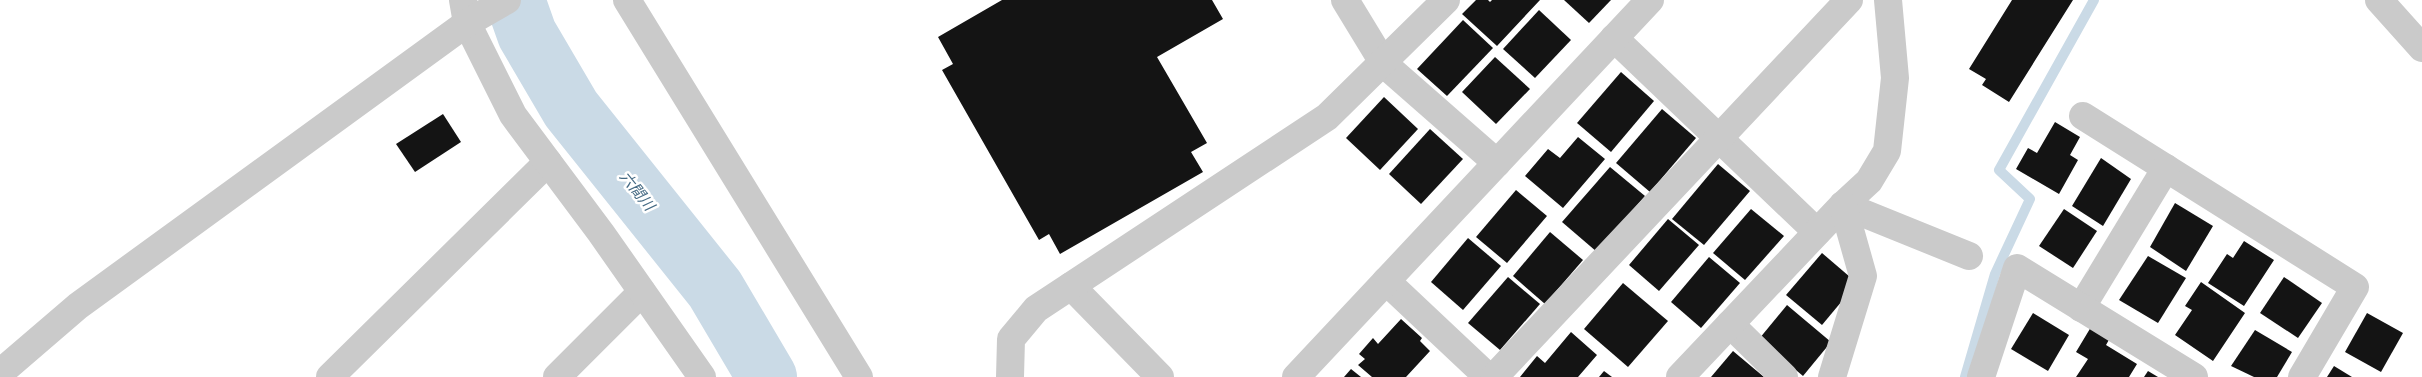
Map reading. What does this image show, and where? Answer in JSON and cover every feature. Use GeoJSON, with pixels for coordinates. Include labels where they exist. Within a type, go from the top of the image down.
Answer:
{"type":"FeatureCollection","features":[{"type":"Feature","properties":{"kind":"street"},"geometry":{"type":"LineString","coordinates":[[627,0],[859,377]]}},
{"type":"Feature","properties":{"kind":"street"},"geometry":{"type":"LineString","coordinates":[[1345,0],[1384,64],[1497,163]]}},
{"type":"Feature","properties":{"kind":"street"},"geometry":{"type":"LineString","coordinates":[[1010,377],[1011,339],[1036,309],[1328,118],[1446,0]]}},
{"type":"Feature","properties":{"kind":"street"},"geometry":{"type":"LineString","coordinates":[[1296,377],[1650,0]]}},
{"type":"Feature","properties":{"kind":"street"},"geometry":{"type":"LineString","coordinates":[[1494,377],[1849,0]]}},
{"type":"Feature","properties":{"kind":"street"},"geometry":{"type":"LineString","coordinates":[[1680,377],[1843,205],[1869,181],[1887,151],[1895,78],[1888,0]]}},
{"type":"Feature","properties":{"kind":"street"},"geometry":{"type":"LineString","coordinates":[[2380,0],[2422,48]]}},
{"type":"Feature","properties":{"kind":"street"},"geometry":{"type":"LineString","coordinates":[[0,373],[78,306],[481,9],[513,115],[702,377]]}},
{"type":"Feature","properties":{"kind":"street"},"geometry":{"type":"LineString","coordinates":[[1614,38],[1817,232]]}},
{"type":"Feature","properties":{"kind":"street"},"geometry":{"type":"LineString","coordinates":[[2083,116],[2354,287],[2302,377]]}},
{"type":"Feature","properties":{"kind":"street"},"geometry":{"type":"LineString","coordinates":[[330,377],[548,162]]}},
{"type":"Feature","properties":{"kind":"street"},"geometry":{"type":"LineString","coordinates":[[2081,308],[2166,168]]}},
{"type":"Feature","properties":{"kind":"street"},"geometry":{"type":"LineString","coordinates":[[1843,205],[1969,256]]}},
{"type":"Feature","properties":{"kind":"street"},"geometry":{"type":"LineString","coordinates":[[1832,377],[1863,276],[1843,205]]}},
{"type":"Feature","properties":{"kind":"street"},"geometry":{"type":"LineString","coordinates":[[1981,377],[2017,268],[2194,377]]}},
{"type":"Feature","properties":{"kind":"street"},"geometry":{"type":"LineString","coordinates":[[1386,280],[1488,377]]}},
{"type":"Feature","properties":{"kind":"street"},"geometry":{"type":"LineString","coordinates":[[1071,286],[1160,377]]}},
{"type":"Feature","properties":{"kind":"street"},"geometry":{"type":"LineString","coordinates":[[557,377],[642,292]]}},
{"type":"Feature","properties":{"kind":"street"},"geometry":{"type":"LineString","coordinates":[[1730,324],[1784,377]]}},
{"type":"Feature","properties":{"kind":"building"},"geometry":{"type":"Polygon","coordinates":[[[1002,0],[1212,0],[1223,19],[1157,57],[1207,143],[1191,152],[1203,172],[1060,254],[1049,234],[1039,240],[942,70],[953,64],[938,37],[1002,0]]]}},
{"type":"Feature","properties":{"kind":"building"},"geometry":{"type":"Polygon","coordinates":[[[1476,0],[1488,0],[1490,2],[1492,0],[1540,0],[1497,46],[1462,14],[1476,0]]]}},
{"type":"Feature","properties":{"kind":"building"},"geometry":{"type":"Polygon","coordinates":[[[1564,0],[1611,0],[1589,23],[1564,0]]]}},
{"type":"Feature","properties":{"kind":"building"},"geometry":{"type":"Polygon","coordinates":[[[2012,0],[2073,0],[2009,102],[1982,85],[1986,79],[1969,69],[2012,0]]]}},
{"type":"Feature","properties":{"kind":"building"},"geometry":{"type":"Polygon","coordinates":[[[1539,10],[1571,40],[1535,78],[1503,49],[1539,10]]]}},
{"type":"Feature","properties":{"kind":"building"},"geometry":{"type":"Polygon","coordinates":[[[1463,20],[1493,48],[1447,96],[1417,69],[1463,20]]]}},
{"type":"Feature","properties":{"kind":"building"},"geometry":{"type":"Polygon","coordinates":[[[1495,57],[1530,89],[1496,124],[1462,92],[1495,57]]]}},
{"type":"Feature","properties":{"kind":"building"},"geometry":{"type":"Polygon","coordinates":[[[1621,72],[1654,101],[1611,152],[1577,123],[1621,72]]]}},
{"type":"Feature","properties":{"kind":"building"},"geometry":{"type":"Polygon","coordinates":[[[1384,97],[1418,129],[1380,170],[1346,138],[1384,97]]]}},
{"type":"Feature","properties":{"kind":"building"},"geometry":{"type":"Polygon","coordinates":[[[1662,109],[1696,138],[1650,192],[1616,163],[1662,109]]]}},
{"type":"Feature","properties":{"kind":"building"},"geometry":{"type":"Polygon","coordinates":[[[443,114],[461,142],[415,172],[396,144],[443,114]]]}},
{"type":"Feature","properties":{"kind":"building"},"geometry":{"type":"Polygon","coordinates":[[[2055,122],[2080,137],[2070,155],[2078,160],[2059,194],[2016,169],[2028,148],[2037,153],[2055,122]]]}},
{"type":"Feature","properties":{"kind":"building"},"geometry":{"type":"Polygon","coordinates":[[[1430,129],[1463,159],[1421,204],[1389,174],[1430,129]]]}},
{"type":"Feature","properties":{"kind":"building"},"geometry":{"type":"Polygon","coordinates":[[[1578,137],[1605,159],[1563,208],[1525,176],[1548,149],[1560,158],[1578,137]]]}},
{"type":"Feature","properties":{"kind":"building"},"geometry":{"type":"Polygon","coordinates":[[[2101,158],[2131,179],[2103,226],[2072,206],[2101,158]]]}},
{"type":"Feature","properties":{"kind":"building"},"geometry":{"type":"Polygon","coordinates":[[[1718,164],[1750,191],[1704,245],[1672,219],[1718,164]]]}},
{"type":"Feature","properties":{"kind":"building"},"geometry":{"type":"Polygon","coordinates":[[[1610,167],[1645,196],[1597,252],[1562,222],[1610,167]]]}},
{"type":"Feature","properties":{"kind":"building"},"geometry":{"type":"Polygon","coordinates":[[[1516,190],[1547,216],[1507,263],[1476,237],[1516,190]]]}},
{"type":"Feature","properties":{"kind":"building"},"geometry":{"type":"Polygon","coordinates":[[[2175,203],[2213,226],[2186,271],[2150,247],[2175,203]]]}},
{"type":"Feature","properties":{"kind":"building"},"geometry":{"type":"Polygon","coordinates":[[[1751,209],[1784,236],[1745,280],[1713,253],[1751,209]]]}},
{"type":"Feature","properties":{"kind":"building"},"geometry":{"type":"Polygon","coordinates":[[[2064,209],[2097,231],[2073,268],[2039,246],[2064,209]]]}},
{"type":"Feature","properties":{"kind":"building"},"geometry":{"type":"Polygon","coordinates":[[[1668,219],[1699,245],[1659,291],[1629,265],[1668,219]]]}},
{"type":"Feature","properties":{"kind":"building"},"geometry":{"type":"Polygon","coordinates":[[[1550,232],[1583,260],[1545,304],[1513,276],[1550,232]]]}},
{"type":"Feature","properties":{"kind":"building"},"geometry":{"type":"Polygon","coordinates":[[[1468,238],[1501,266],[1463,310],[1431,282],[1468,238]]]}},
{"type":"Feature","properties":{"kind":"building"},"geometry":{"type":"Polygon","coordinates":[[[2244,241],[2274,260],[2244,306],[2208,283],[2227,254],[2233,258],[2244,241]]]}},
{"type":"Feature","properties":{"kind":"building"},"geometry":{"type":"Polygon","coordinates":[[[1822,253],[1857,283],[1822,325],[1786,295],[1822,253]]]}},
{"type":"Feature","properties":{"kind":"building"},"geometry":{"type":"Polygon","coordinates":[[[2148,256],[2186,278],[2158,323],[2119,300],[2148,256]]]}},
{"type":"Feature","properties":{"kind":"building"},"geometry":{"type":"Polygon","coordinates":[[[1709,257],[1740,283],[1701,328],[1671,302],[1709,257]]]}},
{"type":"Feature","properties":{"kind":"building"},"geometry":{"type":"Polygon","coordinates":[[[1508,277],[1540,304],[1500,350],[1468,323],[1508,277]]]}},
{"type":"Feature","properties":{"kind":"building"},"geometry":{"type":"Polygon","coordinates":[[[2284,277],[2322,303],[2298,338],[2260,313],[2284,277]]]}},
{"type":"Feature","properties":{"kind":"building"},"geometry":{"type":"Polygon","coordinates":[[[2201,282],[2245,313],[2213,361],[2175,335],[2192,310],[2185,306],[2201,282]]]}},
{"type":"Feature","properties":{"kind":"building"},"geometry":{"type":"Polygon","coordinates":[[[1623,283],[1668,321],[1628,367],[1584,329],[1623,283]]]}},
{"type":"Feature","properties":{"kind":"building"},"geometry":{"type":"Polygon","coordinates":[[[1787,305],[1831,342],[1803,376],[1759,339],[1787,305]]]}},
{"type":"Feature","properties":{"kind":"building"},"geometry":{"type":"Polygon","coordinates":[[[2033,313],[2069,335],[2048,371],[2011,349],[2033,313]]]}},
{"type":"Feature","properties":{"kind":"building"},"geometry":{"type":"Polygon","coordinates":[[[2367,313],[2403,333],[2381,372],[2345,352],[2367,313]]]}},
{"type":"Feature","properties":{"kind":"building"},"geometry":{"type":"Polygon","coordinates":[[[1401,319],[1422,338],[1420,341],[1430,351],[1406,377],[1372,377],[1358,365],[1365,359],[1359,354],[1373,338],[1378,344],[1401,319]]]}},
{"type":"Feature","properties":{"kind":"building"},"geometry":{"type":"Polygon","coordinates":[[[2091,327],[2110,338],[2106,345],[2137,364],[2129,377],[2076,377],[2088,359],[2076,352],[2091,327]]]}},
{"type":"Feature","properties":{"kind":"building"},"geometry":{"type":"Polygon","coordinates":[[[2255,330],[2292,352],[2277,377],[2254,377],[2231,366],[2255,330]]]}},
{"type":"Feature","properties":{"kind":"building"},"geometry":{"type":"Polygon","coordinates":[[[1571,332],[1597,355],[1578,377],[1520,377],[1537,356],[1545,363],[1571,332]]]}},
{"type":"Feature","properties":{"kind":"building"},"geometry":{"type":"Polygon","coordinates":[[[1733,351],[1764,377],[1711,377],[1733,351]]]}},
{"type":"Feature","properties":{"kind":"building"},"geometry":{"type":"Polygon","coordinates":[[[2334,366],[2352,377],[2327,377],[2334,366]]]}},
{"type":"Feature","properties":{"kind":"building"},"geometry":{"type":"Polygon","coordinates":[[[1351,369],[1361,377],[1344,377],[1351,369]]]}},
{"type":"Feature","properties":{"kind":"building"},"geometry":{"type":"Polygon","coordinates":[[[1604,371],[1612,377],[1599,377],[1604,371]]]}},
{"type":"Feature","properties":{"kind":"building"},"geometry":{"type":"Polygon","coordinates":[[[2148,371],[2158,377],[2144,377],[2148,371]]]}},
{"type":"Feature","properties":{"kind":"waterway","name":"六間川"},"geometry":{"type":"LineString","coordinates":[[515,0],[527,34],[571,109],[715,289],[767,377]]}},
{"type":"Feature","properties":{"kind":"waterway"},"geometry":{"type":"LineString","coordinates":[[1965,377],[1995,274],[2030,199],[1999,170],[2094,0]]}}]}
